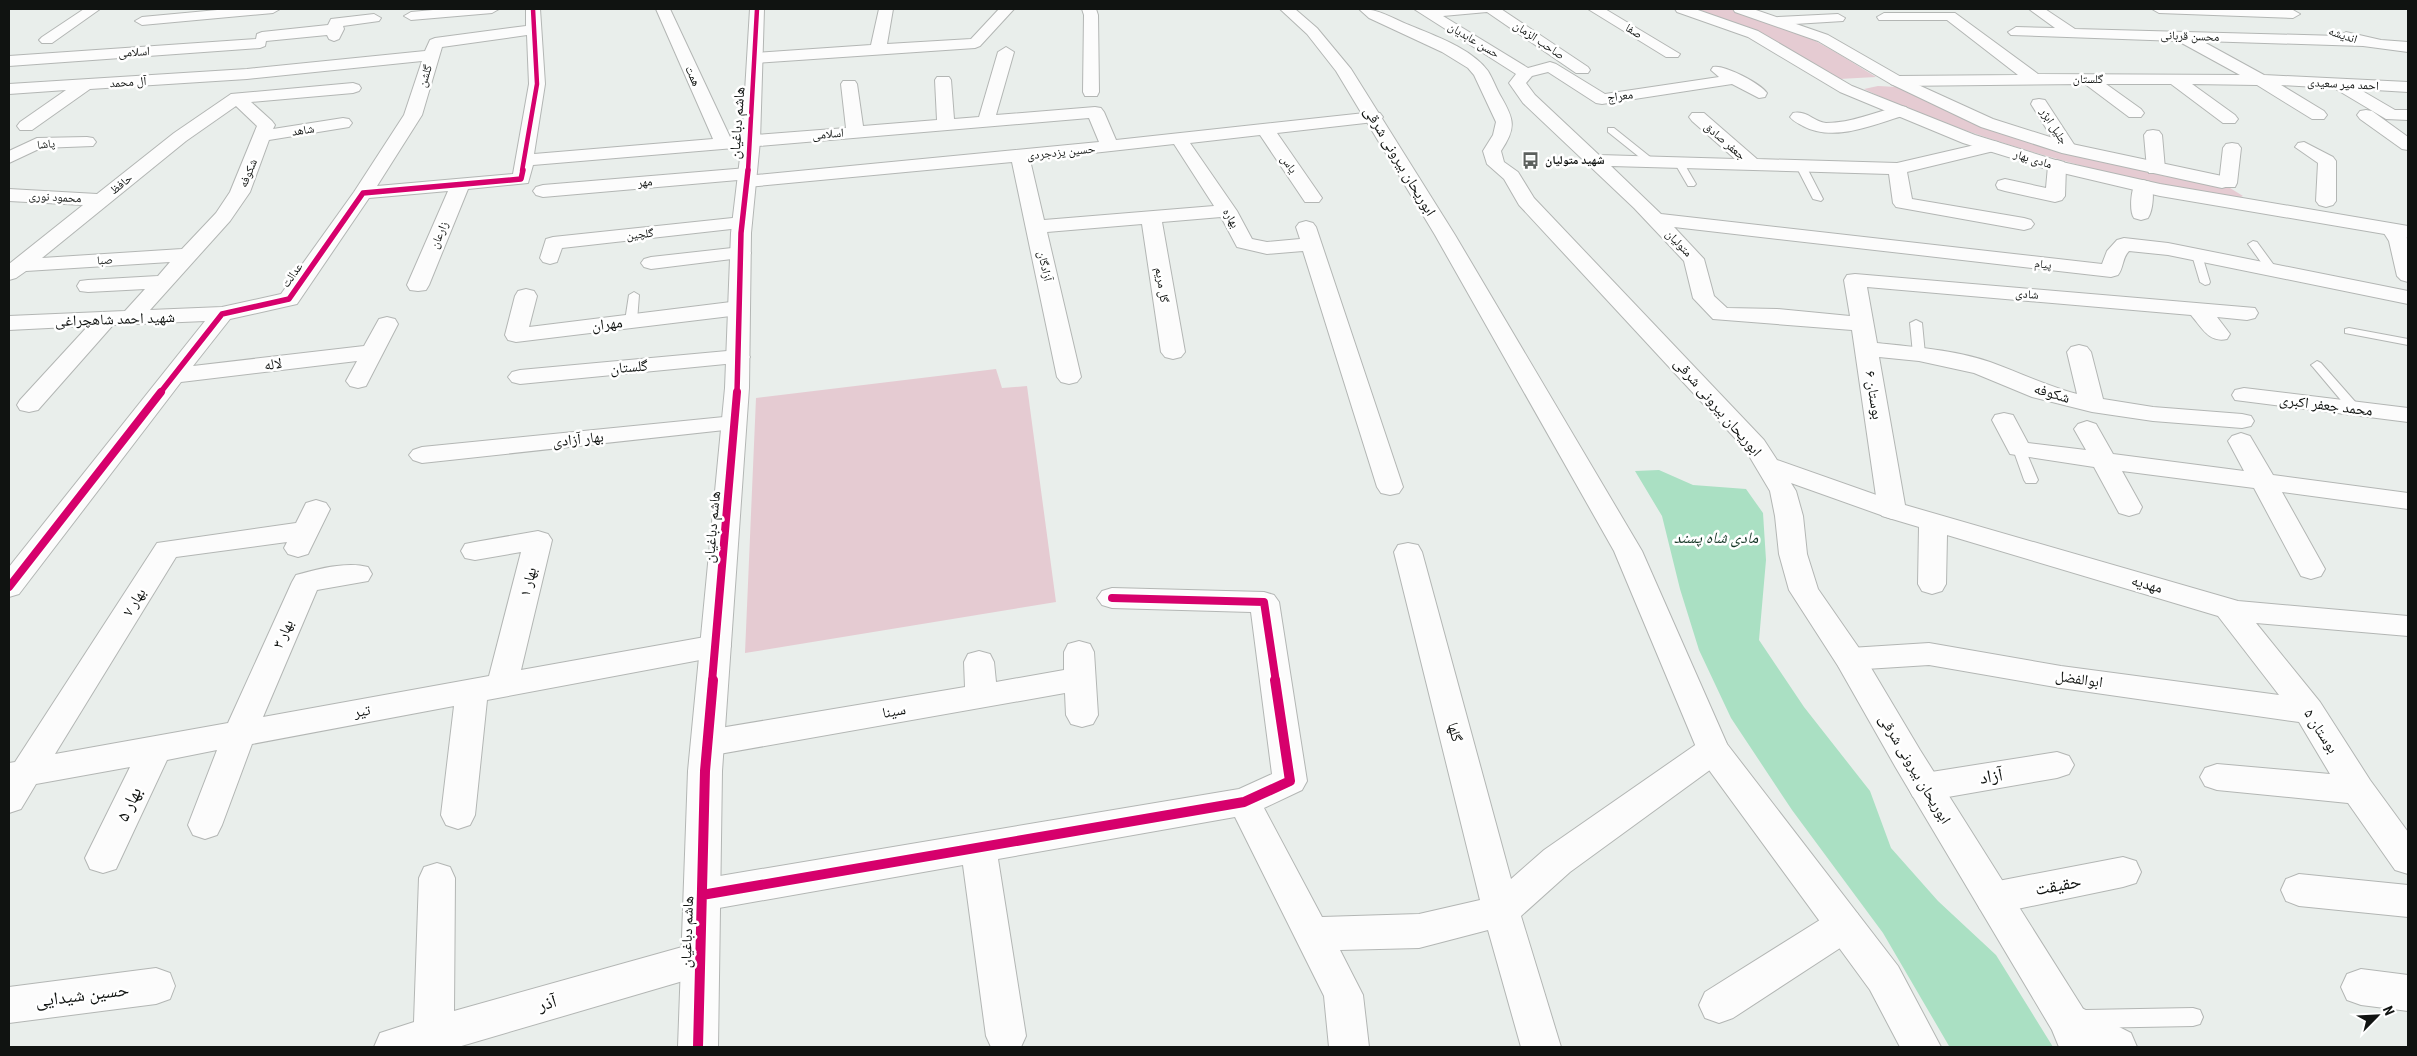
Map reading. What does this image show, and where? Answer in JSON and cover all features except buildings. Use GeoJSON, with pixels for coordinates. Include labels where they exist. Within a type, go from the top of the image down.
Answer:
{"type":"FeatureCollection","features":[{"type":"Feature","properties":{"kind":"street"},"geometry":{"type":"LineString","coordinates":[[47,40],[93,9]]}},
{"type":"Feature","properties":{"kind":"street"},"geometry":{"type":"LineString","coordinates":[[142,21],[274,9],[237,98]]}},
{"type":"Feature","properties":{"kind":"street"},"geometry":{"type":"LineString","coordinates":[[411,16],[492,9]]}},
{"type":"Feature","properties":{"kind":"street"},"geometry":{"type":"LineString","coordinates":[[363,193],[521,179],[537,84],[533,9]]}},
{"type":"Feature","properties":{"kind":"street","name":"همت"},"geometry":{"type":"LineString","coordinates":[[663,9],[724,143]]}},
{"type":"Feature","properties":{"kind":"street","name":"هاشم دباغیان"},"geometry":{"type":"LineString","coordinates":[[698,1047],[708,743],[734,423],[742,223],[751,141],[757,9]]}},
{"type":"Feature","properties":{"kind":"street"},"geometry":{"type":"LineString","coordinates":[[878,50],[886,9]]}},
{"type":"Feature","properties":{"kind":"street"},"geometry":{"type":"LineString","coordinates":[[755,58],[975,43],[1007,9]]}},
{"type":"Feature","properties":{"kind":"street"},"geometry":{"type":"LineString","coordinates":[[1089,9],[1091,14],[1090,92]]}},
{"type":"Feature","properties":{"kind":"street","name":"ابوریحان بیرونی شرقی"},"geometry":{"type":"LineString","coordinates":[[1287,9],[1312,31],[1344,68],[1512,349],[1628,551],[1713,750],[1884,978],[1921,1047]]}},
{"type":"Feature","properties":{"kind":"street","name":"ابوریحان بیرونی شرقی"},"geometry":{"type":"LineString","coordinates":[[1366,9],[1374,15],[1458,55],[1481,72],[1486,85],[1504,115],[1502,138],[1492,151],[1496,164],[1511,176],[1526,201],[1755,446],[1783,491],[1789,516],[1793,554],[1804,590],[1850,659],[2074,1034]]}},
{"type":"Feature","properties":{"kind":"street"},"geometry":{"type":"LineString","coordinates":[[1424,11],[1482,9]]}},
{"type":"Feature","properties":{"kind":"street","name":"صاحب الزمان"},"geometry":{"type":"LineString","coordinates":[[1492,9],[1586,72]]}},
{"type":"Feature","properties":{"kind":"street","name":"صفا"},"geometry":{"type":"LineString","coordinates":[[1595,9],[1672,54]]}},
{"type":"Feature","properties":{"kind":"street","name":"مادی بهار"},"geometry":{"type":"LineString","coordinates":[[1682,9],[1753,34],[1846,88],[1969,139],[2057,166],[2143,186],[2400,231]]}},
{"type":"Feature","properties":{"kind":"street","name":"مادی بهار"},"geometry":{"type":"LineString","coordinates":[[1740,9],[1823,38],[1897,81],[1987,122],[2068,149],[2156,169],[2246,186]]}},
{"type":"Feature","properties":{"kind":"street"},"geometry":{"type":"LineString","coordinates":[[2036,9],[2071,33]]}},
{"type":"Feature","properties":{"kind":"street"},"geometry":{"type":"LineString","coordinates":[[2159,9],[2288,12]]}},
{"type":"Feature","properties":{"kind":"street","name":"حسن عابدیان"},"geometry":{"type":"LineString","coordinates":[[1424,11],[1522,78]]}},
{"type":"Feature","properties":{"kind":"street","name":"اندیشه"},"geometry":{"type":"LineString","coordinates":[[2288,12],[2340,36],[2381,46],[2408,48]]}},
{"type":"Feature","properties":{"kind":"street"},"geometry":{"type":"LineString","coordinates":[[1884,17],[1950,16],[2034,79]]}},
{"type":"Feature","properties":{"kind":"street"},"geometry":{"type":"LineString","coordinates":[[247,27],[263,35],[335,33],[336,22],[374,18]]}},
{"type":"Feature","properties":{"kind":"street"},"geometry":{"type":"LineString","coordinates":[[1778,21],[1838,18]]}},
{"type":"Feature","properties":{"kind":"street","name":"گلشن"},"geometry":{"type":"LineString","coordinates":[[363,193],[412,115],[435,43],[534,30]]}},
{"type":"Feature","properties":{"kind":"street","name":"محسن قربانی"},"geometry":{"type":"LineString","coordinates":[[2016,32],[2363,41]]}},
{"type":"Feature","properties":{"kind":"street"},"geometry":{"type":"LineString","coordinates":[[2099,34],[2122,49]]}},
{"type":"Feature","properties":{"kind":"street","name":"اسلامی"},"geometry":{"type":"LineString","coordinates":[[9,61],[263,35]]}},
{"type":"Feature","properties":{"kind":"street"},"geometry":{"type":"LineString","coordinates":[[2181,36],[2261,80],[2318,115]]}},
{"type":"Feature","properties":{"kind":"street"},"geometry":{"type":"LineString","coordinates":[[986,121],[1006,52]]}},
{"type":"Feature","properties":{"kind":"street","name":"آل محمد"},"geometry":{"type":"LineString","coordinates":[[9,89],[247,74],[432,55]]}},
{"type":"Feature","properties":{"kind":"street"},"geometry":{"type":"LineString","coordinates":[[1711,65],[1759,93]]}},
{"type":"Feature","properties":{"kind":"street","name":"معراج"},"geometry":{"type":"LineString","coordinates":[[1522,78],[1550,67],[1602,99],[1736,79]]}},
{"type":"Feature","properties":{"kind":"street"},"geometry":{"type":"LineString","coordinates":[[2089,72],[2135,113]]}},
{"type":"Feature","properties":{"kind":"street","name":"گلستان"},"geometry":{"type":"LineString","coordinates":[[1897,81],[2034,79],[2089,72],[2111,79],[2278,80]]}},
{"type":"Feature","properties":{"kind":"street"},"geometry":{"type":"LineString","coordinates":[[2335,76],[2392,115],[2408,116]]}},
{"type":"Feature","properties":{"kind":"street","name":"احمد میر سعیدی"},"geometry":{"type":"LineString","coordinates":[[2278,80],[2335,76],[2355,84],[2408,87]]}},
{"type":"Feature","properties":{"kind":"street"},"geometry":{"type":"LineString","coordinates":[[1486,85],[1522,78]]}},
{"type":"Feature","properties":{"kind":"street","name":"متولیان"},"geometry":{"type":"LineString","coordinates":[[1522,78],[1529,99],[1656,219],[1694,259],[1704,298],[1721,314],[1777,316],[1862,324]]}},
{"type":"Feature","properties":{"kind":"street"},"geometry":{"type":"LineString","coordinates":[[2174,79],[2229,119]]}},
{"type":"Feature","properties":{"kind":"street"},"geometry":{"type":"LineString","coordinates":[[943,80],[946,124]]}},
{"type":"Feature","properties":{"kind":"street"},"geometry":{"type":"LineString","coordinates":[[26,126],[86,84]]}},
{"type":"Feature","properties":{"kind":"street"},"geometry":{"type":"LineString","coordinates":[[849,84],[855,132]]}},
{"type":"Feature","properties":{"kind":"street"},"geometry":{"type":"LineString","coordinates":[[237,98],[354,88]]}},
{"type":"Feature","properties":{"kind":"street"},"geometry":{"type":"LineString","coordinates":[[237,98],[266,125],[263,136]]}},
{"type":"Feature","properties":{"kind":"street","name":"حافظ"},"geometry":{"type":"LineString","coordinates":[[14,269],[180,137],[237,98]]}},
{"type":"Feature","properties":{"kind":"street","name":"جلیل ابژر"},"geometry":{"type":"LineString","coordinates":[[2039,104],[2068,149]]}},
{"type":"Feature","properties":{"kind":"street"},"geometry":{"type":"LineString","coordinates":[[1799,116],[1820,128],[1847,127],[1900,111]]}},
{"type":"Feature","properties":{"kind":"street","name":"اسلامی"},"geometry":{"type":"LineString","coordinates":[[524,160],[1095,112],[1110,146]]}},
{"type":"Feature","properties":{"kind":"street"},"geometry":{"type":"LineString","coordinates":[[2366,115],[2408,144]]}},
{"type":"Feature","properties":{"kind":"street","name":"جعفر صادق"},"geometry":{"type":"LineString","coordinates":[[1698,117],[1753,165]]}},
{"type":"Feature","properties":{"kind":"street","name":"حسین یزدجردی"},"geometry":{"type":"LineString","coordinates":[[747,178],[1020,156],[1374,118]]}},
{"type":"Feature","properties":{"kind":"street","name":"شاهد"},"geometry":{"type":"LineString","coordinates":[[263,136],[343,123]]}},
{"type":"Feature","properties":{"kind":"street","name":"یاس"},"geometry":{"type":"LineString","coordinates":[[1265,129],[1312,198]]}},
{"type":"Feature","properties":{"kind":"street"},"geometry":{"type":"LineString","coordinates":[[2153,135],[2156,169]]}},
{"type":"Feature","properties":{"kind":"street","name":"شکوفه"},"geometry":{"type":"LineString","coordinates":[[131,318],[224,217],[240,192],[263,136]]}},
{"type":"Feature","properties":{"kind":"street","name":"بهاره"},"geometry":{"type":"LineString","coordinates":[[1179,139],[1227,211],[1244,243],[1268,248],[1308,236],[1390,487]]}},
{"type":"Feature","properties":{"kind":"street","name":"پاشا"},"geometry":{"type":"LineString","coordinates":[[9,158],[37,143],[86,142]]}},
{"type":"Feature","properties":{"kind":"street"},"geometry":{"type":"LineString","coordinates":[[1594,160],[1897,169],[1992,146]]}},
{"type":"Feature","properties":{"kind":"street"},"geometry":{"type":"LineString","coordinates":[[2304,147],[2327,161],[2327,201]]}},
{"type":"Feature","properties":{"kind":"street"},"geometry":{"type":"LineString","coordinates":[[2228,183],[2232,148]]}},
{"type":"Feature","properties":{"kind":"street","name":"آزادگان"},"geometry":{"type":"LineString","coordinates":[[1020,156],[1070,377]]}},
{"type":"Feature","properties":{"kind":"street"},"geometry":{"type":"LineString","coordinates":[[2005,185],[2054,196],[2057,166]]}},
{"type":"Feature","properties":{"kind":"street"},"geometry":{"type":"LineString","coordinates":[[1897,169],[1903,203],[2024,224]]}},
{"type":"Feature","properties":{"kind":"street","name":"مهر"},"geometry":{"type":"LineString","coordinates":[[543,191],[747,178]]}},
{"type":"Feature","properties":{"kind":"street","name":"زارعان"},"geometry":{"type":"LineString","coordinates":[[418,285],[461,184]]}},
{"type":"Feature","properties":{"kind":"street"},"geometry":{"type":"LineString","coordinates":[[559,208],[595,205],[599,186]]}},
{"type":"Feature","properties":{"kind":"street"},"geometry":{"type":"LineString","coordinates":[[2141,214],[2143,186]]}},
{"type":"Feature","properties":{"kind":"street","name":"عدالت"},"geometry":{"type":"LineString","coordinates":[[222,314],[289,299],[363,193]]}},
{"type":"Feature","properties":{"kind":"street","name":"محمود نوری"},"geometry":{"type":"LineString","coordinates":[[9,195],[102,200]]}},
{"type":"Feature","properties":{"kind":"street"},"geometry":{"type":"LineString","coordinates":[[1036,227],[1227,211]]}},
{"type":"Feature","properties":{"kind":"street","name":"گل مریم"},"geometry":{"type":"LineString","coordinates":[[1151,218],[1173,352]]}},
{"type":"Feature","properties":{"kind":"street","name":"پیام"},"geometry":{"type":"LineString","coordinates":[[1656,219],[2111,271],[2114,255],[2124,244],[2168,249],[2408,297]]}},
{"type":"Feature","properties":{"kind":"street","name":"گلچین"},"geometry":{"type":"LineString","coordinates":[[550,258],[553,243],[742,223]]}},
{"type":"Feature","properties":{"kind":"street"},"geometry":{"type":"LineString","coordinates":[[2400,231],[2399,241],[2408,276]]}},
{"type":"Feature","properties":{"kind":"street"},"geometry":{"type":"LineString","coordinates":[[651,263],[741,253]]}},
{"type":"Feature","properties":{"kind":"street","name":"صبا"},"geometry":{"type":"LineString","coordinates":[[14,269],[189,255]]}},
{"type":"Feature","properties":{"kind":"street","name":"بوستان ۶"},"geometry":{"type":"LineString","coordinates":[[1855,280],[1892,510]]}},
{"type":"Feature","properties":{"kind":"street","name":"شادی"},"geometry":{"type":"LineString","coordinates":[[1855,280],[2247,313]]}},
{"type":"Feature","properties":{"kind":"street"},"geometry":{"type":"LineString","coordinates":[[88,286],[164,282]]}},
{"type":"Feature","properties":{"kind":"street","name":"مهران"},"geometry":{"type":"LineString","coordinates":[[526,296],[516,335],[739,308]]}},
{"type":"Feature","properties":{"kind":"street"},"geometry":{"type":"LineString","coordinates":[[2198,309],[2219,334]]}},
{"type":"Feature","properties":{"kind":"street"},"geometry":{"type":"LineString","coordinates":[[9,587],[18,565],[174,376],[222,314]]}},
{"type":"Feature","properties":{"kind":"street","name":"شهید احمد شاهچراغی"},"geometry":{"type":"LineString","coordinates":[[9,323],[222,314]]}},
{"type":"Feature","properties":{"kind":"street"},"geometry":{"type":"LineString","coordinates":[[29,405],[107,319]]}},
{"type":"Feature","properties":{"kind":"street"},"geometry":{"type":"LineString","coordinates":[[358,381],[387,324]]}},
{"type":"Feature","properties":{"kind":"street","name":"شکوفه"},"geometry":{"type":"LineString","coordinates":[[1866,349],[1919,354],[1982,367],[2041,392],[2090,417],[2153,414],[2241,431],[2263,482]]}},
{"type":"Feature","properties":{"kind":"street","name":"لاله"},"geometry":{"type":"LineString","coordinates":[[174,376],[373,352]]}},
{"type":"Feature","properties":{"kind":"street"},"geometry":{"type":"LineString","coordinates":[[2079,352],[2090,417],[2104,460],[2129,507]]}},
{"type":"Feature","properties":{"kind":"street","name":"گلستان"},"geometry":{"type":"LineString","coordinates":[[520,377],[738,357]]}},
{"type":"Feature","properties":{"kind":"street","name":"محمد جعفر اکبری"},"geometry":{"type":"LineString","coordinates":[[2244,395],[2354,408],[2406,417]]}},
{"type":"Feature","properties":{"kind":"street"},"geometry":{"type":"LineString","coordinates":[[2004,420],[2019,449],[2408,501]]}},
{"type":"Feature","properties":{"kind":"street","name":"بهار آزادی"},"geometry":{"type":"LineString","coordinates":[[422,455],[734,423]]}},
{"type":"Feature","properties":{"kind":"street","name":"مهدیه"},"geometry":{"type":"LineString","coordinates":[[1767,465],[1892,510],[2237,610],[2408,626]]}},
{"type":"Feature","properties":{"kind":"street"},"geometry":{"type":"LineString","coordinates":[[2263,482],[2311,569]]}},
{"type":"Feature","properties":{"kind":"street"},"geometry":{"type":"LineString","coordinates":[[1932,584],[1933,522]]}},
{"type":"Feature","properties":{"kind":"street","name":"بهار ۷"},"geometry":{"type":"LineString","coordinates":[[14,783],[167,549],[306,530]]}},
{"type":"Feature","properties":{"kind":"street","name":"بهار ۱"},"geometry":{"type":"LineString","coordinates":[[475,551],[538,540],[487,688]]}},
{"type":"Feature","properties":{"kind":"street","name":"گلها"},"geometry":{"type":"LineString","coordinates":[[1408,552],[1502,911],[1541,1047]]}},
{"type":"Feature","properties":{"kind":"street","name":"بهار ۳"},"geometry":{"type":"LineString","coordinates":[[240,734],[306,582],[358,574]]}},
{"type":"Feature","properties":{"kind":"street"},"geometry":{"type":"LineString","coordinates":[[702,895],[1244,802],[1290,781],[1264,602],[1112,598]]}},
{"type":"Feature","properties":{"kind":"street","name":"بوستان ۵"},"geometry":{"type":"LineString","coordinates":[[2227,607],[2309,711],[2358,790],[2408,859]]}},
{"type":"Feature","properties":{"kind":"street","name":"تیر"},"geometry":{"type":"LineString","coordinates":[[14,783],[155,749],[716,646]]}},
{"type":"Feature","properties":{"kind":"street","name":"ابوالفضل"},"geometry":{"type":"LineString","coordinates":[[1850,659],[1929,654],[2061,677],[2309,711]]}},
{"type":"Feature","properties":{"kind":"street"},"geometry":{"type":"LineString","coordinates":[[979,662],[981,696]]}},
{"type":"Feature","properties":{"kind":"street","name":"سینا"},"geometry":{"type":"LineString","coordinates":[[708,743],[981,696],[1079,666],[1082,715]]}},
{"type":"Feature","properties":{"kind":"street"},"geometry":{"type":"LineString","coordinates":[[458,815],[487,688]]}},
{"type":"Feature","properties":{"kind":"street"},"geometry":{"type":"LineString","coordinates":[[205,825],[240,734]]}},
{"type":"Feature","properties":{"kind":"street","name":"بهار ۵"},"geometry":{"type":"LineString","coordinates":[[103,858],[155,749]]}},
{"type":"Feature","properties":{"kind":"street"},"geometry":{"type":"LineString","coordinates":[[1311,934],[1419,931],[1502,911],[1558,861],[1633,805],[1713,750]]}},
{"type":"Feature","properties":{"kind":"street","name":"آزاد"},"geometry":{"type":"LineString","coordinates":[[1925,787],[2057,765]]}},
{"type":"Feature","properties":{"kind":"street"},"geometry":{"type":"LineString","coordinates":[[2217,777],[2358,790]]}},
{"type":"Feature","properties":{"kind":"street"},"geometry":{"type":"LineString","coordinates":[[1244,802],[1343,995],[1349,1047]]}},
{"type":"Feature","properties":{"kind":"street"},"geometry":{"type":"LineString","coordinates":[[978,847],[1006,1036]]}},
{"type":"Feature","properties":{"kind":"street","name":"حقیقت"},"geometry":{"type":"LineString","coordinates":[[1993,898],[2123,872]]}},
{"type":"Feature","properties":{"kind":"street"},"geometry":{"type":"LineString","coordinates":[[434,1036],[436,878]]}},
{"type":"Feature","properties":{"kind":"street"},"geometry":{"type":"LineString","coordinates":[[2299,890],[2408,901]]}},
{"type":"Feature","properties":{"kind":"street"},"geometry":{"type":"LineString","coordinates":[[1719,1005],[1844,925]]}},
{"type":"Feature","properties":{"kind":"street","name":"آذر"},"geometry":{"type":"LineString","coordinates":[[394,1047],[700,959]]}},
{"type":"Feature","properties":{"kind":"street","name":"حسین شیدایی"},"geometry":{"type":"LineString","coordinates":[[9,1005],[156,986]]}},
{"type":"Feature","properties":{"kind":"street"},"geometry":{"type":"LineString","coordinates":[[2361,987],[2408,993]]}},
{"type":"Feature","properties":{"kind":"street"},"geometry":{"type":"LineString","coordinates":[[2074,1034],[2117,1047]]}},
{"type":"Feature","properties":{"kind":"lane"},"geometry":{"type":"LineString","coordinates":[[1611,130],[1650,162]]}},
{"type":"Feature","properties":{"kind":"lane"},"geometry":{"type":"LineString","coordinates":[[1679,162],[1691,184]]}},
{"type":"Feature","properties":{"kind":"lane"},"geometry":{"type":"LineString","coordinates":[[1801,166],[1818,199]]}},
{"type":"Feature","properties":{"kind":"lane"},"geometry":{"type":"LineString","coordinates":[[2253,244],[2272,270]]}},
{"type":"Feature","properties":{"kind":"lane"},"geometry":{"type":"LineString","coordinates":[[2197,255],[2205,282]]}},
{"type":"Feature","properties":{"kind":"lane"},"geometry":{"type":"LineString","coordinates":[[631,321],[634,295]]}},
{"type":"Feature","properties":{"kind":"lane"},"geometry":{"type":"LineString","coordinates":[[1916,322],[1919,354]]}},
{"type":"Feature","properties":{"kind":"lane"},"geometry":{"type":"LineString","coordinates":[[2349,331],[2408,342]]}},
{"type":"Feature","properties":{"kind":"lane"},"geometry":{"type":"LineString","coordinates":[[2317,365],[2354,408]]}},
{"type":"Feature","properties":{"kind":"lane"},"geometry":{"type":"LineString","coordinates":[[2019,449],[2031,480]]}},
{"type":"Feature","properties":{"kind":"lane"},"geometry":{"type":"LineString","coordinates":[[2074,1034],[2193,1017]]}},
{"type":"Feature","properties":{"kind":"shaded area"},"geometry":{"type":"Polygon","coordinates":[[[1697,9],[1732,9],[1771,20],[1825,46],[1876,77],[1839,79],[1757,32],[1697,9]]]}},
{"type":"Feature","properties":{"kind":"shaded area"},"geometry":{"type":"Polygon","coordinates":[[[1878,86],[1897,87],[1984,126],[2043,145],[2164,176],[2230,188],[2243,196],[2230,202],[2136,180],[2044,155],[1953,126],[1908,109],[1864,89],[1878,86]]]}},
{"type":"Feature","properties":{"kind":"shaded area"},"geometry":{"type":"Polygon","coordinates":[[[996,369],[1002,388],[1027,386],[1056,602],[745,653],[756,398],[996,369]]]}},
{"type":"Feature","properties":{"kind":"water","name":"مادی شاه پسند"},"geometry":{"type":"Polygon","coordinates":[[[1659,470],[1693,485],[1746,489],[1763,513],[1766,560],[1759,640],[1804,707],[1870,791],[1891,848],[1938,901],[1996,955],[2053,1047],[1949,1046],[1883,933],[1792,810],[1731,718],[1699,650],[1680,589],[1662,516],[1635,471],[1659,470]]]}},
{"type":"Feature","properties":{"kind":"cycle path"},"geometry":{"type":"LineString","coordinates":[[9,587],[222,314],[289,299],[363,193],[521,179],[537,84],[533,9]]}},
{"type":"Feature","properties":{"kind":"cycle path"},"geometry":{"type":"LineString","coordinates":[[698,1047],[705,771],[737,388],[741,233],[751,141],[757,9]]}},
{"type":"Feature","properties":{"kind":"cycle path"},"geometry":{"type":"LineString","coordinates":[[702,895],[1244,802],[1290,781],[1264,602],[1112,598]]}},
{"type":"Feature","properties":{"kind":"place","name":"شهید متولیان"},"geometry":{"type":"Point","coordinates":[1531,160]}}]}
